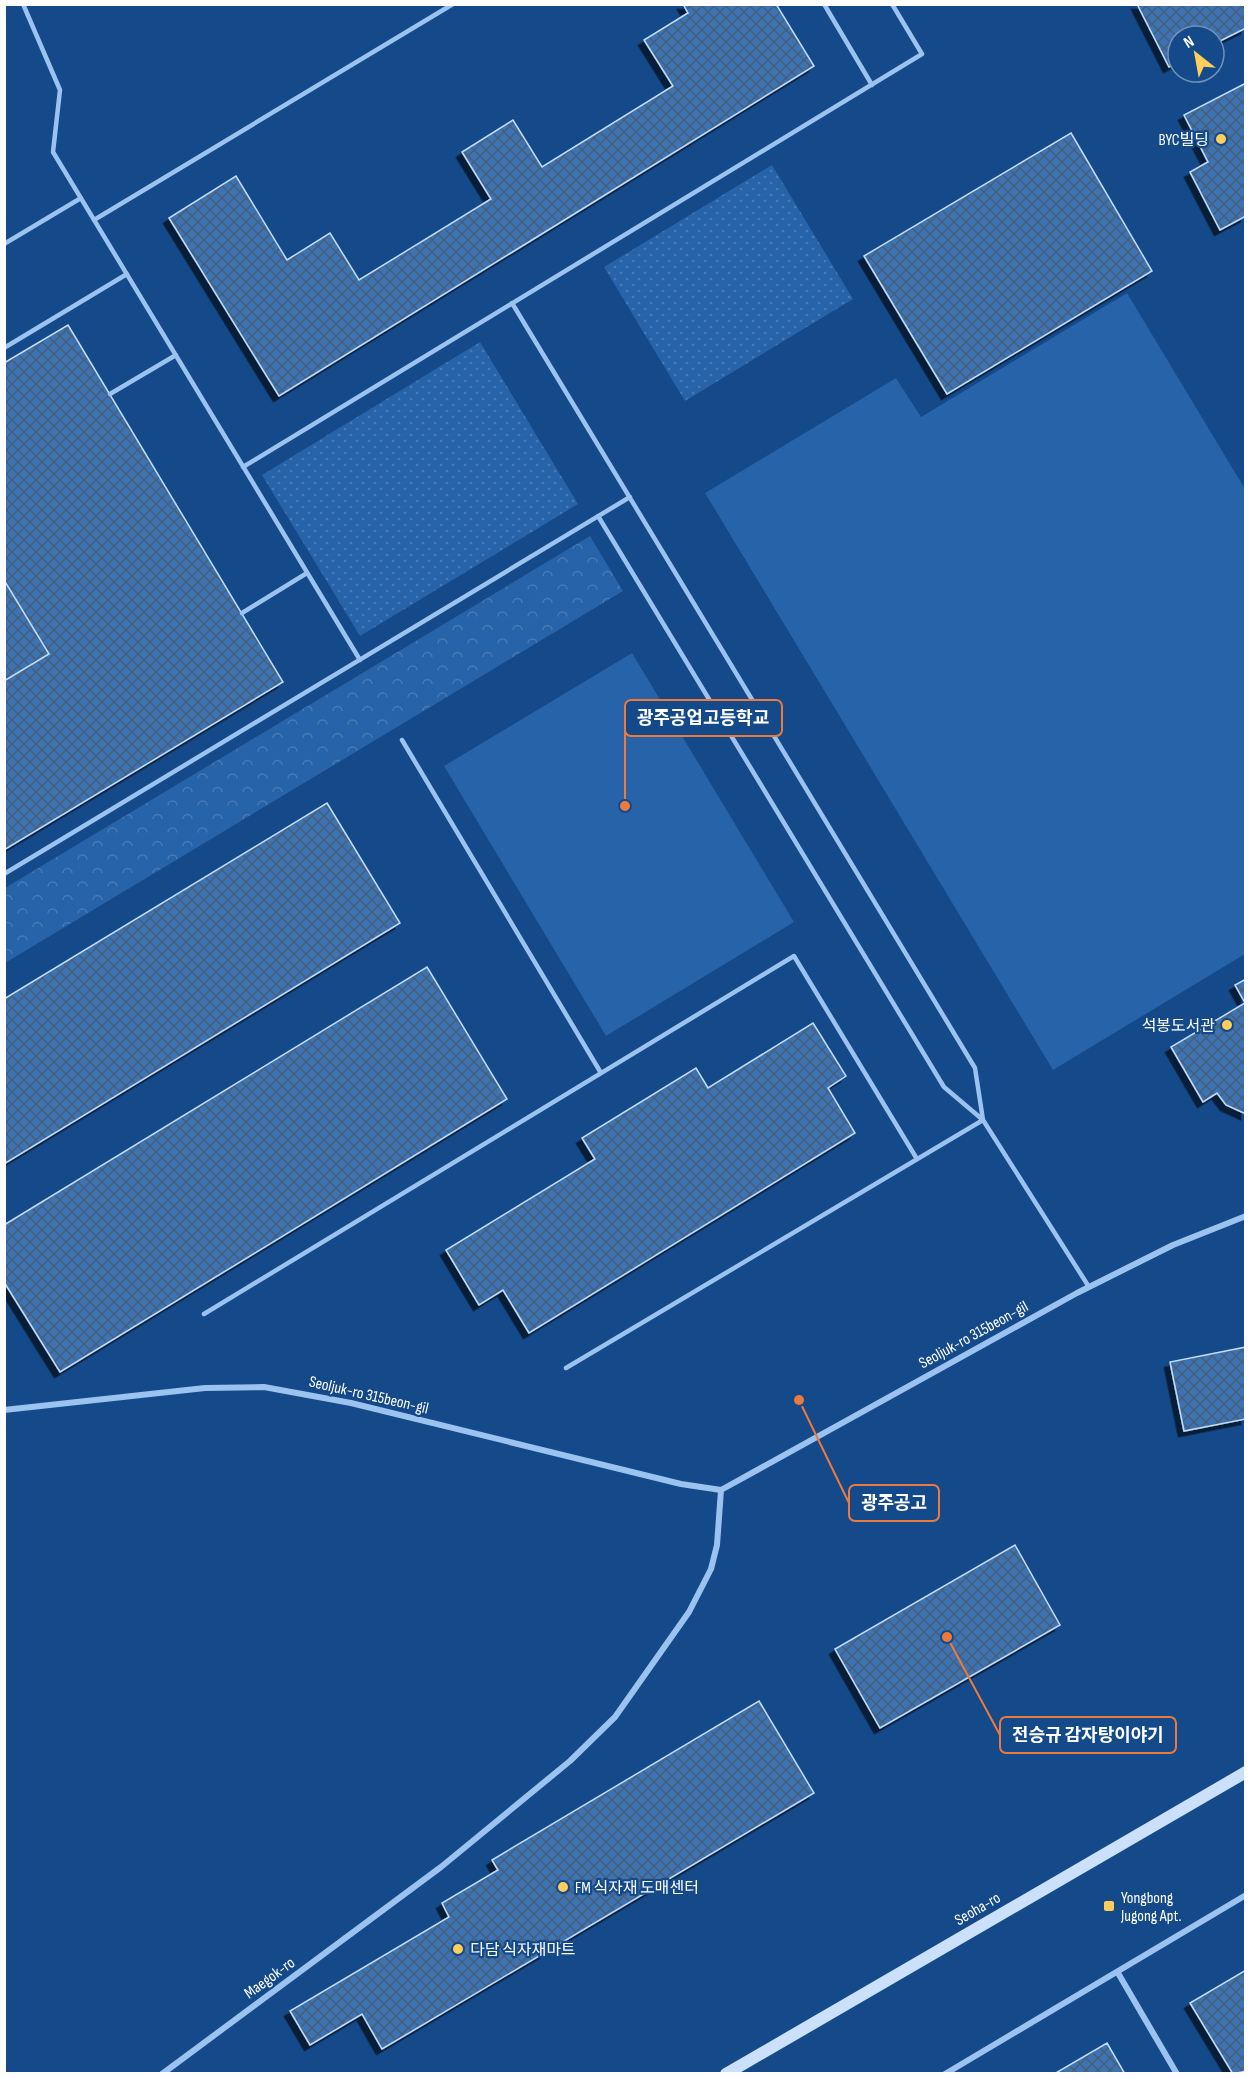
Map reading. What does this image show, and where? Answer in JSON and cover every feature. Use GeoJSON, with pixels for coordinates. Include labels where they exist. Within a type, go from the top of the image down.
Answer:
{"type":"FeatureCollection","features":[{"type":"Feature","properties":{"kind":"main road","name":"Seoha-ro"},"geometry":{"type":"LineString","coordinates":[[726,2073],[1245,1772]]}},
{"type":"Feature","properties":{"kind":"street","name":"Seoljuk-ro 315beon-gil"},"geometry":{"type":"LineString","coordinates":[[4,1410],[205,1388],[264,1387],[351,1403],[681,1484],[721,1490],[1089,1287],[1173,1245],[1245,1216]]}},
{"type":"Feature","properties":{"kind":"street","name":"Maegok-ro"},"geometry":{"type":"LineString","coordinates":[[162,2073],[393,1903],[570,1761],[615,1717],[689,1612],[707,1577],[717,1545],[721,1490]]}},
{"type":"Feature","properties":{"kind":"street"},"geometry":{"type":"LineString","coordinates":[[945,2073],[1118,1973],[1245,1895]]}},
{"type":"Feature","properties":{"kind":"street"},"geometry":{"type":"LineString","coordinates":[[1118,1973],[1177,2073]]}},
{"type":"Feature","properties":{"kind":"lane"},"geometry":{"type":"LineString","coordinates":[[23,4],[60,90],[53,152],[360,660]]}},
{"type":"Feature","properties":{"kind":"lane"},"geometry":{"type":"LineString","coordinates":[[94,220],[453,4]]}},
{"type":"Feature","properties":{"kind":"lane"},"geometry":{"type":"LineString","coordinates":[[824,4],[872,85]]}},
{"type":"Feature","properties":{"kind":"lane"},"geometry":{"type":"LineString","coordinates":[[243,467],[922,54],[891,4]]}},
{"type":"Feature","properties":{"kind":"lane"},"geometry":{"type":"LineString","coordinates":[[4,244],[81,198]]}},
{"type":"Feature","properties":{"kind":"lane"},"geometry":{"type":"LineString","coordinates":[[4,348],[127,274]]}},
{"type":"Feature","properties":{"kind":"lane"},"geometry":{"type":"LineString","coordinates":[[512,303],[975,1068],[983,1120]]}},
{"type":"Feature","properties":{"kind":"lane"},"geometry":{"type":"LineString","coordinates":[[110,394],[176,355]]}},
{"type":"Feature","properties":{"kind":"lane"},"geometry":{"type":"LineString","coordinates":[[4,874],[630,497]]}},
{"type":"Feature","properties":{"kind":"lane"},"geometry":{"type":"LineString","coordinates":[[598,516],[944,1087],[983,1120],[1089,1287]]}},
{"type":"Feature","properties":{"kind":"lane"},"geometry":{"type":"LineString","coordinates":[[242,613],[307,573]]}},
{"type":"Feature","properties":{"kind":"lane"},"geometry":{"type":"LineString","coordinates":[[402,740],[601,1073]]}},
{"type":"Feature","properties":{"kind":"lane"},"geometry":{"type":"LineString","coordinates":[[204,1314],[794,956],[917,1159]]}},
{"type":"Feature","properties":{"kind":"lane"},"geometry":{"type":"LineString","coordinates":[[566,1368],[983,1120]]}},
{"type":"Feature","properties":{"kind":"green space"},"geometry":{"type":"Polygon","coordinates":[[[772,165],[853,299],[685,401],[604,267],[772,165]]]}},
{"type":"Feature","properties":{"kind":"green space"},"geometry":{"type":"Polygon","coordinates":[[[1127,293],[1245,489],[1245,954],[1053,1070],[705,493],[896,378],[921,417],[1127,293]]]}},
{"type":"Feature","properties":{"kind":"green space"},"geometry":{"type":"Polygon","coordinates":[[[480,342],[578,504],[360,636],[262,475],[480,342]]]}},
{"type":"Feature","properties":{"kind":"green space"},"geometry":{"type":"Polygon","coordinates":[[[590,536],[623,591],[5,963],[5,888],[590,536]]]}},
{"type":"Feature","properties":{"kind":"green space"},"geometry":{"type":"Polygon","coordinates":[[[632,653],[794,922],[606,1036],[444,766],[632,653]]]}},
{"type":"Feature","properties":{"kind":"building"},"geometry":{"type":"Polygon","coordinates":[[[683,4],[776,4],[814,66],[279,396],[169,218],[236,176],[287,260],[330,233],[359,280],[491,199],[462,152],[513,120],[542,167],[673,86],[644,40],[688,13],[683,4]]]}},
{"type":"Feature","properties":{"kind":"building"},"geometry":{"type":"Polygon","coordinates":[[[1137,4],[1246,4],[1246,28],[1226,38],[1226,24],[1166,24],[1166,61],[1137,4]]]}},
{"type":"Feature","properties":{"kind":"building","name":"BYC빌딩"},"geometry":{"type":"Polygon","coordinates":[[[1246,83],[1246,216],[1220,230],[1190,172],[1208,162],[1184,115],[1246,83]]]}},
{"type":"Feature","properties":{"kind":"building"},"geometry":{"type":"Polygon","coordinates":[[[1071,133],[1152,271],[947,394],[864,256],[1071,133]]]}},
{"type":"Feature","properties":{"kind":"building"},"geometry":{"type":"Polygon","coordinates":[[[68,325],[283,682],[4,850],[4,681],[49,654],[4,580],[4,363],[68,325]]]}},
{"type":"Feature","properties":{"kind":"building"},"geometry":{"type":"Polygon","coordinates":[[[68,325],[283,682],[4,850],[4,363],[68,325]]]}},
{"type":"Feature","properties":{"kind":"building"},"geometry":{"type":"Polygon","coordinates":[[[327,803],[400,923],[4,1164],[4,999],[327,803]]]}},
{"type":"Feature","properties":{"kind":"building"},"geometry":{"type":"Polygon","coordinates":[[[427,967],[507,1099],[60,1372],[4,1282],[4,1225],[427,967]]]}},
{"type":"Feature","properties":{"kind":"building","name":"석봉도서관"},"geometry":{"type":"Polygon","coordinates":[[[1246,979],[1246,1114],[1226,1105],[1217,1093],[1203,1102],[1171,1047],[1245,1003],[1235,985],[1246,979]]]}},
{"type":"Feature","properties":{"kind":"building"},"geometry":{"type":"Polygon","coordinates":[[[813,1023],[846,1076],[828,1088],[855,1133],[529,1333],[503,1290],[479,1305],[446,1250],[595,1159],[582,1138],[696,1068],[708,1088],[813,1023]]]}},
{"type":"Feature","properties":{"kind":"building"},"geometry":{"type":"Polygon","coordinates":[[[1246,1347],[1246,1419],[1184,1431],[1170,1362],[1246,1347]]]}},
{"type":"Feature","properties":{"kind":"building"},"geometry":{"type":"Polygon","coordinates":[[[1015,1545],[1060,1625],[880,1728],[835,1649],[1015,1545]]]}},
{"type":"Feature","properties":{"kind":"building","name":"FM 식자재 도매센터"},"geometry":{"type":"Polygon","coordinates":[[[759,1701],[814,1793],[382,2049],[362,2014],[310,2045],[290,2011],[449,1917],[442,1903],[498,1870],[492,1860],[759,1701]]]}},
{"type":"Feature","properties":{"kind":"building"},"geometry":{"type":"Polygon","coordinates":[[[1246,1970],[1246,2071],[1233,2074],[1190,2003],[1246,1970]]]}},
{"type":"Feature","properties":{"kind":"building"},"geometry":{"type":"Polygon","coordinates":[[[1107,2043],[1125,2074],[1054,2074],[1107,2043]]]}},
{"type":"Feature","properties":{"kind":"place","name":"BYC빌딩"},"geometry":{"type":"Point","coordinates":[1221,139]}},
{"type":"Feature","properties":{"kind":"place","name":"광주공업고등학교"},"geometry":{"type":"Point","coordinates":[625,806]}},
{"type":"Feature","properties":{"kind":"place","name":"석봉도서관"},"geometry":{"type":"Point","coordinates":[1227,1025]}},
{"type":"Feature","properties":{"kind":"place","name":"광주공고"},"geometry":{"type":"Point","coordinates":[799,1400]}},
{"type":"Feature","properties":{"kind":"place","name":"전승규 감자탕이야기"},"geometry":{"type":"Point","coordinates":[947,1637]}},
{"type":"Feature","properties":{"kind":"place","name":"FM 식자재 도매센터"},"geometry":{"type":"Point","coordinates":[563,1887]}},
{"type":"Feature","properties":{"kind":"place","name":"Yongbong Jugong Apt."},"geometry":{"type":"Point","coordinates":[1109,1906]}},
{"type":"Feature","properties":{"kind":"place","name":"다담 식자재마트"},"geometry":{"type":"Point","coordinates":[458,1949]}}]}
